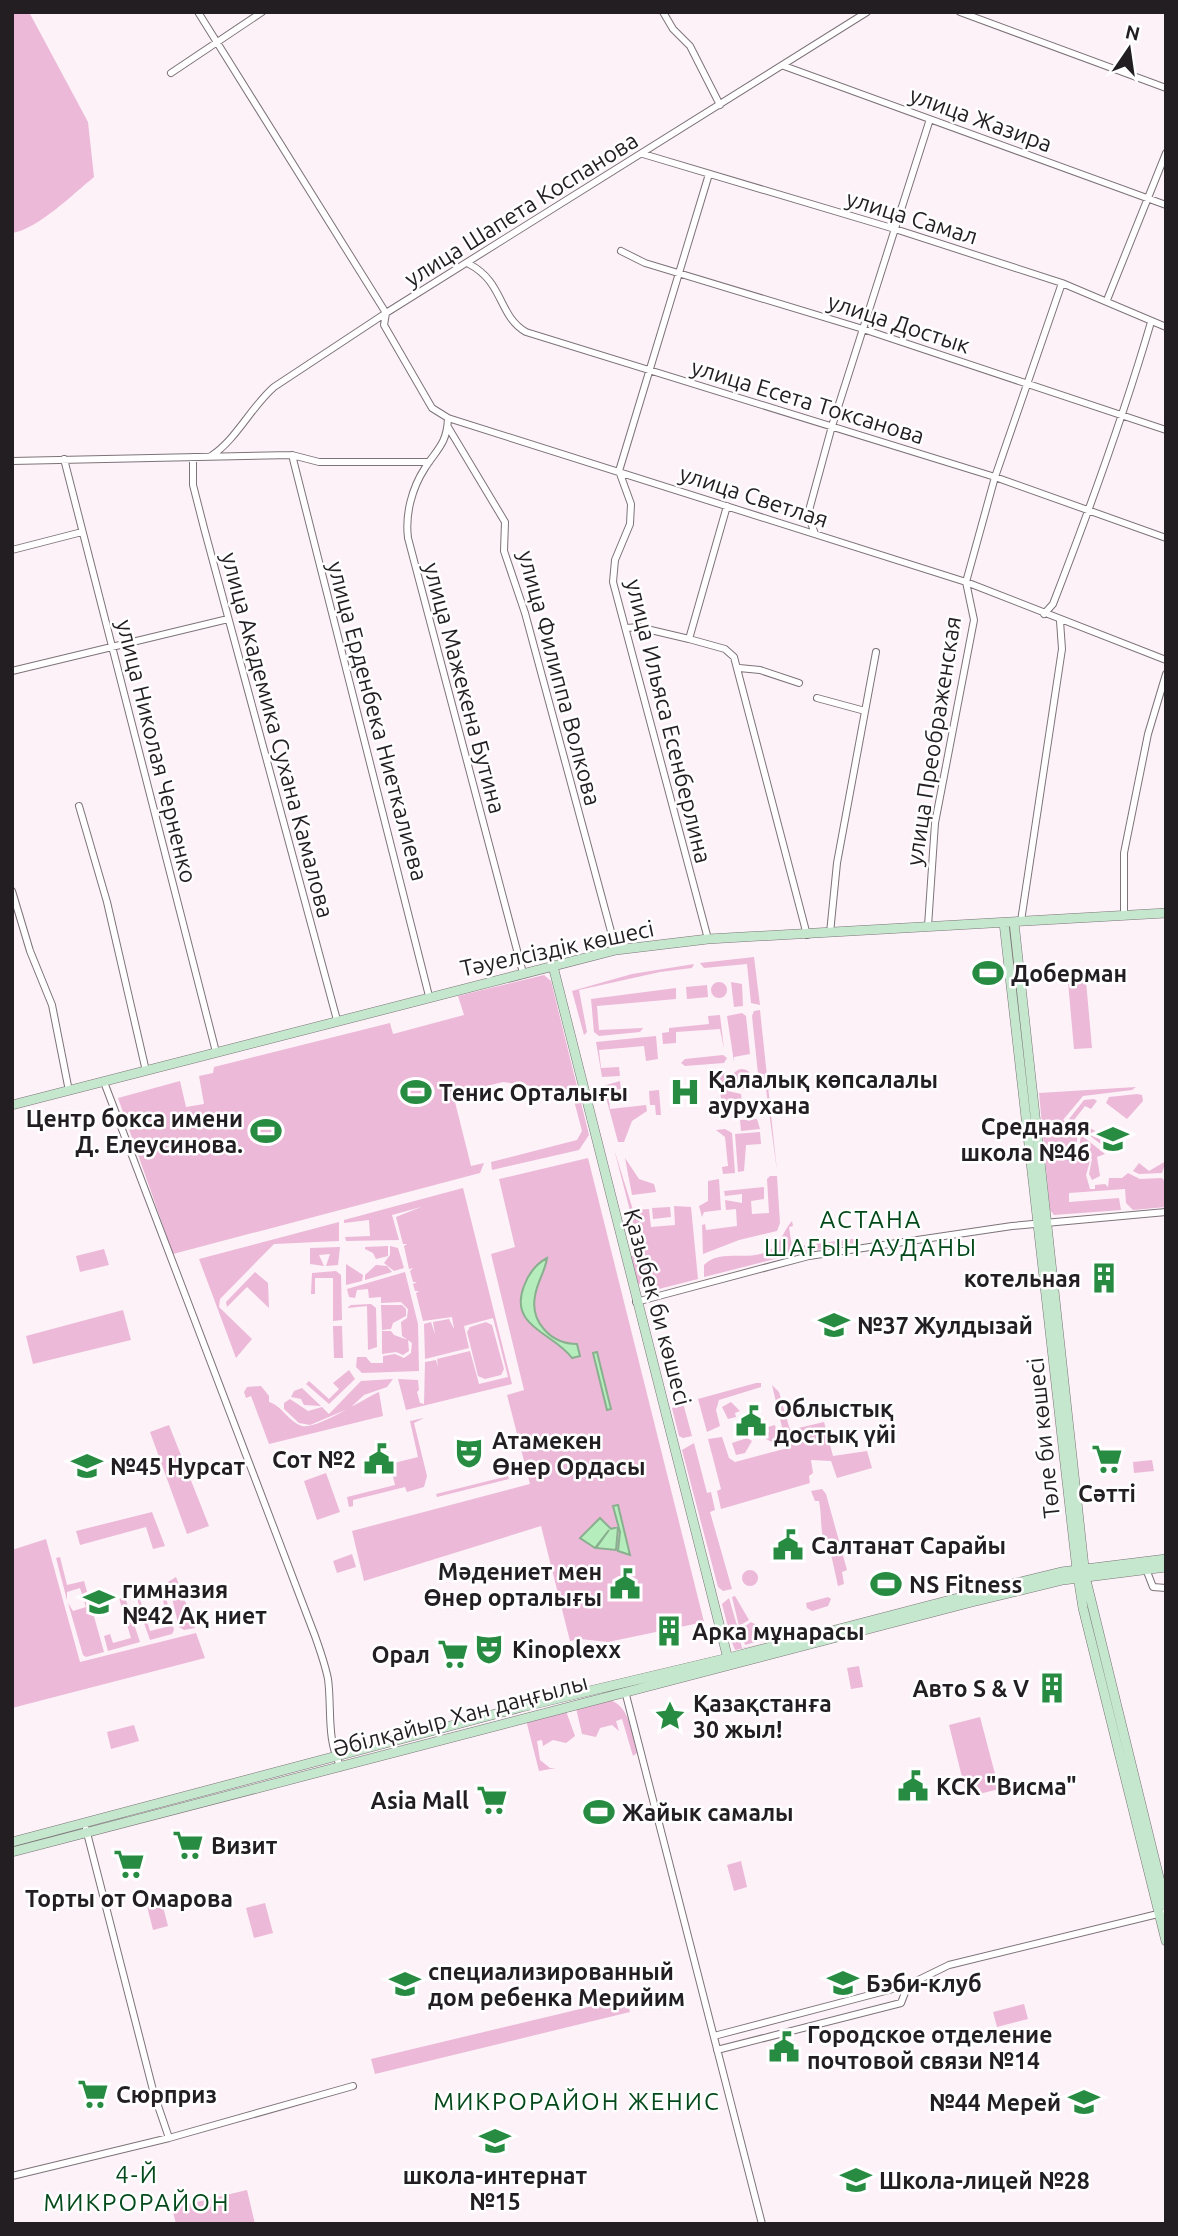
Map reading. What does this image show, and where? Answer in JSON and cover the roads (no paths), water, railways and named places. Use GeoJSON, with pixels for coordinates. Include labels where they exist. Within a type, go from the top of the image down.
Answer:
{"type":"FeatureCollection","features":[{"type":"Feature","properties":{"kind":"main road","name":"Тәуелсіздік көшесі"},"geometry":{"type":"LineString","coordinates":[[12,1105],[616,950],[708,939],[1166,913]]}},
{"type":"Feature","properties":{"kind":"main road","name":"Төле би көшесі"},"geometry":{"type":"LineString","coordinates":[[1013,922],[1081,1573],[1163,1910],[1166,1941]]}},
{"type":"Feature","properties":{"kind":"main road","name":"Қазыбек би көшесі"},"geometry":{"type":"LineString","coordinates":[[552,965],[729,1661]]}},
{"type":"Feature","properties":{"kind":"main road","name":"Әбілқайыр Хан даңғылы"},"geometry":{"type":"LineString","coordinates":[[12,1852],[86,1828],[623,1687],[1081,1573],[1166,1559]]}},
{"type":"Feature","properties":{"kind":"main road","name":"Әбілқайыр Хан даңғылы"},"geometry":{"type":"LineString","coordinates":[[1081,1573],[1166,1567]]}},
{"type":"Feature","properties":{"kind":"main road","name":"Әбілқайыр Хан даңғылы"},"geometry":{"type":"LineString","coordinates":[[12,1842],[86,1828]]}},
{"type":"Feature","properties":{"kind":"street","name":"улица Светлая"},"geometry":{"type":"LineString","coordinates":[[198,12],[386,313],[384,324],[432,408],[448,418],[966,582],[1060,621],[1166,660]]}},
{"type":"Feature","properties":{"kind":"street"},"geometry":{"type":"LineString","coordinates":[[171,73],[262,12]]}},
{"type":"Feature","properties":{"kind":"street"},"geometry":{"type":"LineString","coordinates":[[663,12],[673,29],[690,46],[720,105]]}},
{"type":"Feature","properties":{"kind":"street","name":"улица Шапета Коспанова"},"geometry":{"type":"LineString","coordinates":[[211,456],[220,450],[257,401],[274,387],[386,313],[469,264],[867,12]]}},
{"type":"Feature","properties":{"kind":"street"},"geometry":{"type":"LineString","coordinates":[[960,12],[1166,88]]}},
{"type":"Feature","properties":{"kind":"street","name":"улица Жазира"},"geometry":{"type":"LineString","coordinates":[[784,66],[1166,205]]}},
{"type":"Feature","properties":{"kind":"street"},"geometry":{"type":"LineString","coordinates":[[814,534],[808,514],[832,426],[930,119]]}},
{"type":"Feature","properties":{"kind":"street"},"geometry":{"type":"LineString","coordinates":[[1107,300],[1166,153]]}},
{"type":"Feature","properties":{"kind":"street","name":"улица Самал"},"geometry":{"type":"LineString","coordinates":[[643,154],[895,229],[1062,283],[1166,327]]}},
{"type":"Feature","properties":{"kind":"street"},"geometry":{"type":"LineString","coordinates":[[619,471],[709,174]]}},
{"type":"Feature","properties":{"kind":"street","name":"улица Достык"},"geometry":{"type":"LineString","coordinates":[[621,251],[645,263],[680,271],[863,329],[1166,430]]}},
{"type":"Feature","properties":{"kind":"street","name":"улица Есета Токсанова"},"geometry":{"type":"LineString","coordinates":[[469,264],[485,272],[518,328],[995,477],[1166,538]]}},
{"type":"Feature","properties":{"kind":"street","name":"улица Преображенская"},"geometry":{"type":"LineString","coordinates":[[928,926],[928,885],[935,823],[974,620],[966,582],[995,477],[1062,283]]}},
{"type":"Feature","properties":{"kind":"street"},"geometry":{"type":"LineString","coordinates":[[1044,614],[1053,604],[1089,509],[1123,414],[1151,322]]}},
{"type":"Feature","properties":{"kind":"street","name":"улица Мажекена Бутина"},"geometry":{"type":"LineString","coordinates":[[448,418],[442,448],[420,477],[408,513],[408,538],[523,973]]}},
{"type":"Feature","properties":{"kind":"street","name":"улица Филиппа Волкова"},"geometry":{"type":"LineString","coordinates":[[448,427],[505,522],[504,551],[525,613],[616,950]]}},
{"type":"Feature","properties":{"kind":"street"},"geometry":{"type":"LineString","coordinates":[[12,461],[292,455],[319,462],[429,462]]}},
{"type":"Feature","properties":{"kind":"street","name":"улица Ерденбека Ниеткалиева"},"geometry":{"type":"LineString","coordinates":[[292,455],[429,996]]}},
{"type":"Feature","properties":{"kind":"street","name":"улица Академика Сухана Камалова"},"geometry":{"type":"LineString","coordinates":[[193,457],[193,485],[337,1020]]}},
{"type":"Feature","properties":{"kind":"street","name":"улица Николая Черненко"},"geometry":{"type":"LineString","coordinates":[[64,459],[216,1052]]}},
{"type":"Feature","properties":{"kind":"street","name":"улица Ильяса Есенберлина"},"geometry":{"type":"LineString","coordinates":[[619,471],[631,504],[630,524],[615,560],[613,582],[708,939]]}},
{"type":"Feature","properties":{"kind":"street"},"geometry":{"type":"LineString","coordinates":[[689,639],[727,506]]}},
{"type":"Feature","properties":{"kind":"street"},"geometry":{"type":"LineString","coordinates":[[12,550],[82,532]]}},
{"type":"Feature","properties":{"kind":"street"},"geometry":{"type":"LineString","coordinates":[[12,671],[228,620]]}},
{"type":"Feature","properties":{"kind":"street"},"geometry":{"type":"LineString","coordinates":[[1013,922],[1062,649],[1060,621]]}},
{"type":"Feature","properties":{"kind":"street"},"geometry":{"type":"LineString","coordinates":[[627,628],[638,627],[689,639],[724,649],[734,657],[807,935]]}},
{"type":"Feature","properties":{"kind":"street"},"geometry":{"type":"LineString","coordinates":[[830,934],[837,863],[876,652]]}},
{"type":"Feature","properties":{"kind":"street"},"geometry":{"type":"LineString","coordinates":[[739,668],[760,670],[799,683]]}},
{"type":"Feature","properties":{"kind":"street"},"geometry":{"type":"LineString","coordinates":[[1124,916],[1124,853],[1148,734],[1166,674]]}},
{"type":"Feature","properties":{"kind":"street"},"geometry":{"type":"LineString","coordinates":[[817,698],[864,711]]}},
{"type":"Feature","properties":{"kind":"street"},"geometry":{"type":"LineString","coordinates":[[79,806],[107,902],[146,1071]]}},
{"type":"Feature","properties":{"kind":"street"},"geometry":{"type":"LineString","coordinates":[[12,891],[52,1005],[69,1091]]}},
{"type":"Feature","properties":{"kind":"street"},"geometry":{"type":"LineString","coordinates":[[12,922],[21,920]]}},
{"type":"Feature","properties":{"kind":"street"},"geometry":{"type":"LineString","coordinates":[[104,1082],[315,1636],[328,1678],[330,1724],[338,1762]]}},
{"type":"Feature","properties":{"kind":"street"},"geometry":{"type":"LineString","coordinates":[[636,1302],[809,1256],[1043,1223],[1166,1212]]}},
{"type":"Feature","properties":{"kind":"street"},"geometry":{"type":"LineString","coordinates":[[1146,1569],[1153,1587],[1166,1588]]}},
{"type":"Feature","properties":{"kind":"street"},"geometry":{"type":"LineString","coordinates":[[623,1687],[762,2224]]}},
{"type":"Feature","properties":{"kind":"street"},"geometry":{"type":"LineString","coordinates":[[86,1828],[153,2094],[169,2137]]}},
{"type":"Feature","properties":{"kind":"street"},"geometry":{"type":"LineString","coordinates":[[713,2036],[908,1985],[950,1965],[1163,1910]]}},
{"type":"Feature","properties":{"kind":"street"},"geometry":{"type":"LineString","coordinates":[[717,2050],[901,2003],[908,1985]]}},
{"type":"Feature","properties":{"kind":"street"},"geometry":{"type":"LineString","coordinates":[[12,2176],[169,2137],[353,2086]]}},
{"type":"Feature","properties":{"kind":"place","name":"Доберман"},"geometry":{"type":"Point","coordinates":[988,973]}},
{"type":"Feature","properties":{"kind":"place","name":"Тенис Орталығы"},"geometry":{"type":"Point","coordinates":[416,1092]}},
{"type":"Feature","properties":{"kind":"place","name":"Қалалық көпсалалы аурухана"},"geometry":{"type":"Point","coordinates":[685,1092]}},
{"type":"Feature","properties":{"kind":"place","name":"Центр бокса имени Д. Елеусинова."},"geometry":{"type":"Point","coordinates":[266,1131]}},
{"type":"Feature","properties":{"kind":"place","name":"Среднаяя школа №46"},"geometry":{"type":"Point","coordinates":[1113,1139]}},
{"type":"Feature","properties":{"kind":"place","name":"котельная"},"geometry":{"type":"Point","coordinates":[1104,1278]}},
{"type":"Feature","properties":{"kind":"place","name":"№37 Жулдызай"},"geometry":{"type":"Point","coordinates":[834,1325]}},
{"type":"Feature","properties":{"kind":"place","name":"Облыстық достық үйі"},"geometry":{"type":"Point","coordinates":[751,1421]}},
{"type":"Feature","properties":{"kind":"place","name":"Атамекен Өнер Ордасы"},"geometry":{"type":"Point","coordinates":[469,1453]}},
{"type":"Feature","properties":{"kind":"place","name":"Сот №2"},"geometry":{"type":"Point","coordinates":[379,1459]}},
{"type":"Feature","properties":{"kind":"place","name":"Cәтті"},"geometry":{"type":"Point","coordinates":[1107,1459]}},
{"type":"Feature","properties":{"kind":"place","name":"№45 Нурсат"},"geometry":{"type":"Point","coordinates":[87,1466]}},
{"type":"Feature","properties":{"kind":"place","name":"Салтанат Сарайы"},"geometry":{"type":"Point","coordinates":[788,1545]}},
{"type":"Feature","properties":{"kind":"place","name":"Мәдениет мен Өнер орталығы"},"geometry":{"type":"Point","coordinates":[625,1584]}},
{"type":"Feature","properties":{"kind":"place","name":"NS Fitness"},"geometry":{"type":"Point","coordinates":[886,1584]}},
{"type":"Feature","properties":{"kind":"place","name":"гимназия №42 Ақ ниет"},"geometry":{"type":"Point","coordinates":[99,1602]}},
{"type":"Feature","properties":{"kind":"place","name":"Арка мұнарасы"},"geometry":{"type":"Point","coordinates":[669,1631]}},
{"type":"Feature","properties":{"kind":"place","name":"Kinoplexx"},"geometry":{"type":"Point","coordinates":[489,1649]}},
{"type":"Feature","properties":{"kind":"place","name":"Орал"},"geometry":{"type":"Point","coordinates":[453,1654]}},
{"type":"Feature","properties":{"kind":"place","name":"Авто S & V"},"geometry":{"type":"Point","coordinates":[1052,1688]}},
{"type":"Feature","properties":{"kind":"place","name":"Қазақстанға 30 жыл!"},"geometry":{"type":"Point","coordinates":[670,1716]}},
{"type":"Feature","properties":{"kind":"place","name":"КСК \"Висма\""},"geometry":{"type":"Point","coordinates":[913,1786]}},
{"type":"Feature","properties":{"kind":"place","name":"Asia Mall"},"geometry":{"type":"Point","coordinates":[492,1800]}},
{"type":"Feature","properties":{"kind":"place","name":"Жайык самалы"},"geometry":{"type":"Point","coordinates":[599,1812]}},
{"type":"Feature","properties":{"kind":"place","name":"Визит"},"geometry":{"type":"Point","coordinates":[188,1845]}},
{"type":"Feature","properties":{"kind":"place","name":"Торты от Омарова"},"geometry":{"type":"Point","coordinates":[129,1864]}},
{"type":"Feature","properties":{"kind":"place","name":"Бэби-клуб"},"geometry":{"type":"Point","coordinates":[843,1983]}},
{"type":"Feature","properties":{"kind":"place","name":"специализированный дом ребенка Мерийим"},"geometry":{"type":"Point","coordinates":[405,1984]}},
{"type":"Feature","properties":{"kind":"place","name":"Городское отделение почтовой связи №14"},"geometry":{"type":"Point","coordinates":[784,2047]}},
{"type":"Feature","properties":{"kind":"place","name":"Сюрприз"},"geometry":{"type":"Point","coordinates":[93,2094]}},
{"type":"Feature","properties":{"kind":"place","name":"№44 Мерей"},"geometry":{"type":"Point","coordinates":[1084,2102]}},
{"type":"Feature","properties":{"kind":"place","name":"школа-интернат №15"},"geometry":{"type":"Point","coordinates":[495,2141]}},
{"type":"Feature","properties":{"kind":"place","name":"Школа-лицей №28"},"geometry":{"type":"Point","coordinates":[856,2180]}},
{"type":"Feature","properties":{"kind":"district","name":"АСТАНА ШАҒЫН АУДАНЫ"},"geometry":{"type":"Point","coordinates":[871,1233]}},
{"type":"Feature","properties":{"kind":"district","name":"МИКРОРАЙОН ЖЕНИС"},"geometry":{"type":"Point","coordinates":[577,2101]}},
{"type":"Feature","properties":{"kind":"district","name":"4-Й МИКРОРАЙОН"},"geometry":{"type":"Point","coordinates":[137,2188]}}]}
